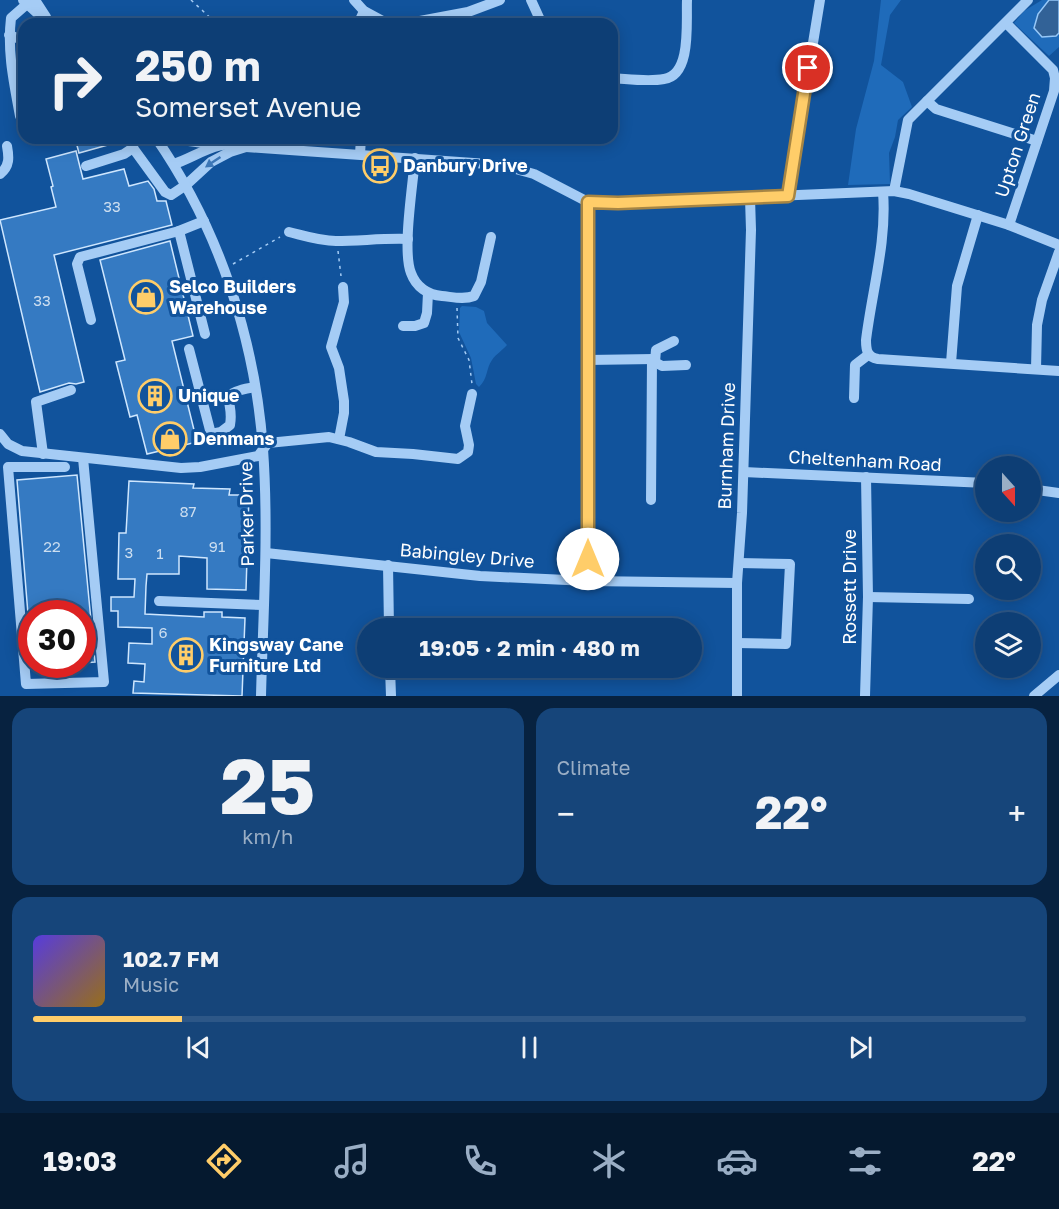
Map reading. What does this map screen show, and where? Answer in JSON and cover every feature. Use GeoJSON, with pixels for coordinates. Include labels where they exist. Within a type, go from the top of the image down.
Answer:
{"type":"FeatureCollection","features":[{"type":"Feature","properties":{"kind":"street"},"geometry":{"type":"LineString","coordinates":[[354,0],[364,11],[377,18]]}},
{"type":"Feature","properties":{"kind":"street"},"geometry":{"type":"LineString","coordinates":[[436,18],[468,12],[500,0]]}},
{"type":"Feature","properties":{"kind":"street"},"geometry":{"type":"LineString","coordinates":[[531,0],[539,18]]}},
{"type":"Feature","properties":{"kind":"street"},"geometry":{"type":"LineString","coordinates":[[618,78],[666,79],[678,73],[684,60],[687,0]]}},
{"type":"Feature","properties":{"kind":"street"},"geometry":{"type":"LineString","coordinates":[[788,196],[820,0]]}},
{"type":"Feature","properties":{"kind":"street"},"geometry":{"type":"LineString","coordinates":[[868,355],[866,340],[885,213],[908,120],[1028,0]]}},
{"type":"Feature","properties":{"kind":"street"},"geometry":{"type":"LineString","coordinates":[[18,105],[9,56],[10,18],[26,1],[44,18]]}},
{"type":"Feature","properties":{"kind":"street"},"geometry":{"type":"LineString","coordinates":[[361,18],[364,11]]}},
{"type":"Feature","properties":{"kind":"street","name":"Upton Green"},"geometry":{"type":"LineString","coordinates":[[1006,22],[1056,68],[1054,91],[1009,225]]}},
{"type":"Feature","properties":{"kind":"street"},"geometry":{"type":"LineString","coordinates":[[9,35],[18,38]]}},
{"type":"Feature","properties":{"kind":"street"},"geometry":{"type":"LineString","coordinates":[[927,101],[936,109],[1037,141]]}},
{"type":"Feature","properties":{"kind":"street"},"geometry":{"type":"LineString","coordinates":[[86,166],[124,154],[133,144]]}},
{"type":"Feature","properties":{"kind":"street"},"geometry":{"type":"LineString","coordinates":[[135,144],[165,192],[171,195],[186,185],[211,162],[246,147]]}},
{"type":"Feature","properties":{"kind":"street","name":"Parker Drive"},"geometry":{"type":"LineString","coordinates":[[160,144],[186,185],[224,268],[244,331],[255,387],[263,449],[266,553],[261,696]]}},
{"type":"Feature","properties":{"kind":"street"},"geometry":{"type":"LineString","coordinates":[[212,144],[228,144]]}},
{"type":"Feature","properties":{"kind":"street"},"geometry":{"type":"LineString","coordinates":[[238,144],[246,147],[502,165],[534,174],[588,202],[618,203],[889,192],[909,194],[1009,225],[1059,245]]}},
{"type":"Feature","properties":{"kind":"street"},"geometry":{"type":"LineString","coordinates":[[360,154],[361,144]]}},
{"type":"Feature","properties":{"kind":"street"},"geometry":{"type":"LineString","coordinates":[[174,164],[220,145]]}},
{"type":"Feature","properties":{"kind":"street"},"geometry":{"type":"LineString","coordinates":[[0,174],[6,169],[8,162],[7,146]]}},
{"type":"Feature","properties":{"kind":"street"},"geometry":{"type":"LineString","coordinates":[[415,158],[408,239],[411,273],[421,289],[428,293],[459,298],[474,296],[478,290],[491,237]]}},
{"type":"Feature","properties":{"kind":"street","name":"Burnham Drive"},"geometry":{"type":"LineString","coordinates":[[737,696],[737,583],[744,472],[750,198]]}},
{"type":"Feature","properties":{"kind":"street"},"geometry":{"type":"LineString","coordinates":[[588,202],[588,581]]}},
{"type":"Feature","properties":{"kind":"street"},"geometry":{"type":"LineString","coordinates":[[951,363],[957,286],[978,215]]}},
{"type":"Feature","properties":{"kind":"street"},"geometry":{"type":"LineString","coordinates":[[91,320],[77,264],[80,257],[179,231],[204,221]]}},
{"type":"Feature","properties":{"kind":"street"},"geometry":{"type":"LineString","coordinates":[[179,231],[205,334]]}},
{"type":"Feature","properties":{"kind":"street"},"geometry":{"type":"LineString","coordinates":[[289,232],[318,240],[408,239]]}},
{"type":"Feature","properties":{"kind":"street"},"geometry":{"type":"LineString","coordinates":[[1036,369],[1037,325],[1042,300],[1059,252]]}},
{"type":"Feature","properties":{"kind":"street"},"geometry":{"type":"LineString","coordinates":[[339,439],[344,401],[339,368],[332,346],[344,302],[343,287]]}},
{"type":"Feature","properties":{"kind":"street"},"geometry":{"type":"LineString","coordinates":[[403,327],[424,323],[428,293]]}},
{"type":"Feature","properties":{"kind":"street"},"geometry":{"type":"LineString","coordinates":[[651,500],[653,359],[656,350],[674,341]]}},
{"type":"Feature","properties":{"kind":"street"},"geometry":{"type":"LineString","coordinates":[[189,349],[211,434],[221,432],[230,425],[228,401],[231,394],[237,390],[255,387]]}},
{"type":"Feature","properties":{"kind":"street"},"geometry":{"type":"LineString","coordinates":[[868,355],[878,359],[1059,371]]}},
{"type":"Feature","properties":{"kind":"street"},"geometry":{"type":"LineString","coordinates":[[854,399],[855,365],[868,355]]}},
{"type":"Feature","properties":{"kind":"street"},"geometry":{"type":"LineString","coordinates":[[588,360],[653,359]]}},
{"type":"Feature","properties":{"kind":"street"},"geometry":{"type":"LineString","coordinates":[[653,359],[659,366],[686,365]]}},
{"type":"Feature","properties":{"kind":"street"},"geometry":{"type":"LineString","coordinates":[[43,454],[36,402],[71,390]]}},
{"type":"Feature","properties":{"kind":"street"},"geometry":{"type":"LineString","coordinates":[[0,434],[15,448],[43,454],[181,468],[222,464],[258,456],[268,443],[329,437],[376,452],[458,459],[468,453],[469,445],[465,426],[472,394]]}},
{"type":"Feature","properties":{"kind":"street"},"geometry":{"type":"LineString","coordinates":[[65,467],[8,467],[26,684],[104,682],[83,458]]}},
{"type":"Feature","properties":{"kind":"street","name":"Cheltenham Road"},"geometry":{"type":"LineString","coordinates":[[744,472],[975,482]]}},
{"type":"Feature","properties":{"kind":"street","name":"Rossett Drive"},"geometry":{"type":"LineString","coordinates":[[864,696],[868,597],[866,477]]}},
{"type":"Feature","properties":{"kind":"street"},"geometry":{"type":"LineString","coordinates":[[1041,491],[1059,493]]}},
{"type":"Feature","properties":{"kind":"street","name":"Babingley Drive"},"geometry":{"type":"LineString","coordinates":[[266,553],[480,576],[588,581],[737,583]]}},
{"type":"Feature","properties":{"kind":"street"},"geometry":{"type":"LineString","coordinates":[[737,643],[786,644],[790,564],[739,563]]}},
{"type":"Feature","properties":{"kind":"street"},"geometry":{"type":"LineString","coordinates":[[388,565],[389,618]]}},
{"type":"Feature","properties":{"kind":"street"},"geometry":{"type":"LineString","coordinates":[[868,597],[969,600]]}},
{"type":"Feature","properties":{"kind":"street"},"geometry":{"type":"LineString","coordinates":[[159,601],[263,605]]}},
{"type":"Feature","properties":{"kind":"street"},"geometry":{"type":"LineString","coordinates":[[1034,696],[1059,675]]}},
{"type":"Feature","properties":{"kind":"street"},"geometry":{"type":"LineString","coordinates":[[390,678],[391,696]]}},
{"type":"Feature","properties":{"kind":"path"},"geometry":{"type":"LineString","coordinates":[[191,0],[210,18]]}},
{"type":"Feature","properties":{"kind":"path"},"geometry":{"type":"LineString","coordinates":[[224,268],[289,232]]}},
{"type":"Feature","properties":{"kind":"path"},"geometry":{"type":"LineString","coordinates":[[337,241],[343,287]]}},
{"type":"Feature","properties":{"kind":"path"},"geometry":{"type":"LineString","coordinates":[[459,298],[458,338],[469,360],[472,394]]}},
{"type":"Feature","properties":{"kind":"shaded area"},"geometry":{"type":"Polygon","coordinates":[[[881,0],[901,0],[890,15],[881,65],[903,82],[912,107],[898,120],[889,153],[890,184],[848,185],[856,129],[874,61],[881,0]]]}},
{"type":"Feature","properties":{"kind":"shaded area"},"geometry":{"type":"Polygon","coordinates":[[[1042,0],[1059,0],[1059,47],[1049,56],[1014,23],[1024,11],[1042,0]]]}},
{"type":"Feature","properties":{"kind":"shaded area"},"geometry":{"type":"Polygon","coordinates":[[[1049,0],[1059,0],[1059,33],[1056,36],[1042,37],[1034,28],[1038,14],[1049,0]]]}},
{"type":"Feature","properties":{"kind":"shaded area"},"geometry":{"type":"Polygon","coordinates":[[[462,306],[476,307],[484,311],[487,323],[507,345],[492,360],[484,381],[479,387],[476,384],[471,358],[459,332],[462,306]]]}},
{"type":"Feature","properties":{"kind":"building"},"geometry":{"type":"Polygon","coordinates":[[[77,144],[112,144],[79,153],[77,144]]]}},
{"type":"Feature","properties":{"kind":"building"},"geometry":{"type":"Polygon","coordinates":[[[76,151],[83,179],[124,169],[129,186],[148,181],[154,189],[157,201],[166,201],[172,225],[54,255],[84,382],[69,383],[40,392],[0,220],[56,207],[46,159],[76,151]]]}},
{"type":"Feature","properties":{"kind":"building"},"geometry":{"type":"Polygon","coordinates":[[[170,241],[193,336],[172,341],[197,442],[147,454],[137,415],[130,417],[116,362],[125,360],[100,260],[170,241]]]}},
{"type":"Feature","properties":{"kind":"building"},"geometry":{"type":"Polygon","coordinates":[[[77,475],[89,600],[27,600],[17,480],[77,475]]]}},
{"type":"Feature","properties":{"kind":"building"},"geometry":{"type":"Polygon","coordinates":[[[129,481],[194,484],[193,488],[230,489],[229,495],[249,495],[246,590],[207,589],[207,558],[179,556],[179,574],[147,574],[145,614],[204,617],[204,612],[222,612],[222,617],[245,618],[242,696],[133,693],[134,681],[144,682],[145,664],[128,663],[129,643],[152,644],[152,628],[118,627],[118,611],[111,611],[111,597],[134,597],[135,579],[118,579],[119,533],[126,533],[129,481]]]}},
{"type":"Feature","properties":{"kind":"place","name":"Danbury Drive"},"geometry":{"type":"Point","coordinates":[380,166]}},
{"type":"Feature","properties":{"kind":"place","name":"Selco Builders Warehouse"},"geometry":{"type":"Point","coordinates":[146,297]}},
{"type":"Feature","properties":{"kind":"place","name":"Unique"},"geometry":{"type":"Point","coordinates":[155,396]}},
{"type":"Feature","properties":{"kind":"place","name":"Denmans"},"geometry":{"type":"Point","coordinates":[170,439]}},
{"type":"Feature","properties":{"kind":"place","name":"Kingsway Cane Furniture Ltd"},"geometry":{"type":"Point","coordinates":[186,655]}},
{"type":"Feature","properties":{"kind":"route"},"geometry":{"type":"LineString","coordinates":[[588,559],[590,281],[588,202],[618,203],[788,196],[808,68]]}}]}
